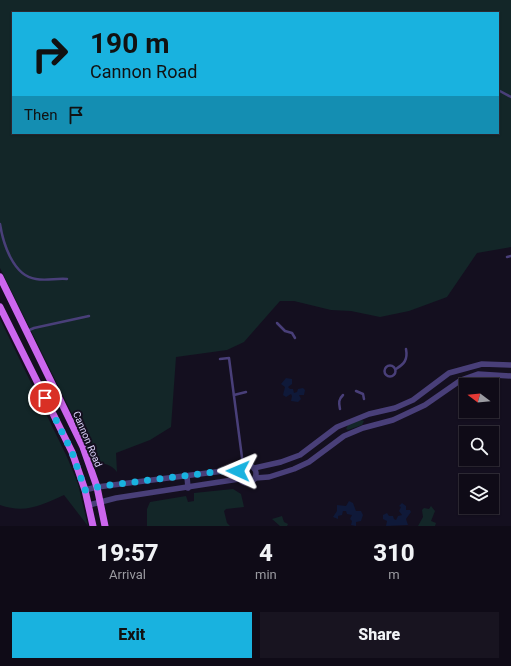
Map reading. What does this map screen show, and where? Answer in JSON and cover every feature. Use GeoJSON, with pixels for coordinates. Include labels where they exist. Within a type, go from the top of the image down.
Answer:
{"type":"FeatureCollection","features":[{"type":"Feature","properties":{"kind":"main road","name":"Cannon Road"},"geometry":{"type":"LineString","coordinates":[[0,277],[83,447],[97,487],[105,526]]}},
{"type":"Feature","properties":{"kind":"main road","name":"Cannon Road"},"geometry":{"type":"LineString","coordinates":[[0,306],[72,452],[85,490],[93,526]]}},
{"type":"Feature","properties":{"kind":"street"},"geometry":{"type":"LineString","coordinates":[[254,468],[300,455],[337,427],[369,414],[395,408],[413,400],[449,373],[482,364],[511,365]]}},
{"type":"Feature","properties":{"kind":"street"},"geometry":{"type":"LineString","coordinates":[[88,505],[239,479],[247,483],[255,478],[269,477],[309,462],[343,437],[363,428],[393,420],[408,414],[425,405],[460,380],[478,374],[511,376]]}},
{"type":"Feature","properties":{"kind":"street"},"geometry":{"type":"LineString","coordinates":[[337,427],[343,437]]}},
{"type":"Feature","properties":{"kind":"street"},"geometry":{"type":"LineString","coordinates":[[292,458],[296,468]]}},
{"type":"Feature","properties":{"kind":"street"},"geometry":{"type":"LineString","coordinates":[[85,490],[97,487],[187,476],[249,465],[254,468],[256,473],[255,478]]}},
{"type":"Feature","properties":{"kind":"street"},"geometry":{"type":"LineString","coordinates":[[239,479],[237,474],[241,467]]}},
{"type":"Feature","properties":{"kind":"street"},"geometry":{"type":"LineString","coordinates":[[187,476],[188,488]]}},
{"type":"Feature","properties":{"kind":"lane"},"geometry":{"type":"LineString","coordinates":[[499,91],[511,97]]}},
{"type":"Feature","properties":{"kind":"lane"},"geometry":{"type":"LineString","coordinates":[[0,224],[4,244],[20,270],[35,279],[67,280]]}},
{"type":"Feature","properties":{"kind":"lane"},"geometry":{"type":"LineString","coordinates":[[507,257],[511,256]]}},
{"type":"Feature","properties":{"kind":"lane"},"geometry":{"type":"LineString","coordinates":[[27,332],[34,328],[89,316]]}},
{"type":"Feature","properties":{"kind":"lane"},"geometry":{"type":"LineString","coordinates":[[277,323],[285,331],[292,333],[295,338]]}},
{"type":"Feature","properties":{"kind":"lane"},"geometry":{"type":"LineString","coordinates":[[396,369],[390,365],[386,367],[384,372],[386,376],[392,377],[396,369],[405,362],[407,358],[406,349]]}},
{"type":"Feature","properties":{"kind":"lane"},"geometry":{"type":"LineString","coordinates":[[220,359],[229,358],[241,467]]}},
{"type":"Feature","properties":{"kind":"lane"},"geometry":{"type":"LineString","coordinates":[[356,391],[363,394],[364,399]]}},
{"type":"Feature","properties":{"kind":"lane"},"geometry":{"type":"LineString","coordinates":[[234,395],[246,392]]}},
{"type":"Feature","properties":{"kind":"lane"},"geometry":{"type":"LineString","coordinates":[[340,409],[339,398],[343,395]]}},
{"type":"Feature","properties":{"kind":"green space"},"geometry":{"type":"Polygon","coordinates":[[[0,0],[511,0],[511,247],[477,253],[447,297],[409,311],[380,317],[351,311],[331,310],[294,301],[280,301],[244,342],[227,350],[176,357],[171,427],[150,440],[116,453],[117,472],[107,464],[94,463],[85,440],[0,268],[0,0]]]}},
{"type":"Feature","properties":{"kind":"green space"},"geometry":{"type":"Polygon","coordinates":[[[0,319],[67,457],[78,484],[88,526],[64,495],[33,507],[18,509],[0,505],[0,319]]]}},
{"type":"Feature","properties":{"kind":"green space"},"geometry":{"type":"Polygon","coordinates":[[[361,420],[364,421],[362,425],[348,430],[346,429],[348,425],[361,420]]]}},
{"type":"Feature","properties":{"kind":"green space"},"geometry":{"type":"Polygon","coordinates":[[[233,489],[241,494],[244,507],[226,509],[224,511],[227,523],[230,526],[147,526],[147,509],[150,502],[186,496],[188,502],[194,501],[194,493],[233,489]]]}},
{"type":"Feature","properties":{"kind":"green space"},"geometry":{"type":"Polygon","coordinates":[[[431,506],[435,511],[431,521],[436,523],[435,526],[418,526],[423,517],[422,510],[424,508],[429,509],[431,506]]]}},
{"type":"Feature","properties":{"kind":"green space"},"geometry":{"type":"Polygon","coordinates":[[[282,516],[284,522],[288,524],[287,526],[280,526],[272,519],[282,516]]]}},
{"type":"Feature","properties":{"kind":"water"},"geometry":{"type":"Polygon","coordinates":[[[286,378],[292,379],[292,384],[288,387],[293,389],[294,393],[297,392],[298,389],[303,388],[305,390],[304,395],[299,395],[301,399],[298,402],[291,401],[291,394],[286,397],[283,395],[285,387],[281,384],[286,378]]]}},
{"type":"Feature","properties":{"kind":"water"},"geometry":{"type":"Polygon","coordinates":[[[349,501],[353,503],[356,511],[361,511],[363,515],[361,521],[356,522],[356,526],[351,525],[352,521],[350,519],[352,515],[347,514],[346,511],[343,511],[342,515],[338,516],[338,519],[333,517],[337,511],[337,505],[346,506],[349,501]]]}},
{"type":"Feature","properties":{"kind":"water"},"geometry":{"type":"Polygon","coordinates":[[[402,503],[406,506],[406,510],[410,510],[411,512],[406,519],[408,525],[386,526],[387,521],[383,519],[383,515],[387,513],[389,516],[393,516],[396,520],[398,516],[402,515],[399,511],[401,507],[399,506],[402,503]]]}},
{"type":"Feature","properties":{"kind":"route"},"geometry":{"type":"LineString","coordinates":[[45,398],[72,452],[85,490],[102,486],[239,469],[238,471]]}}]}
